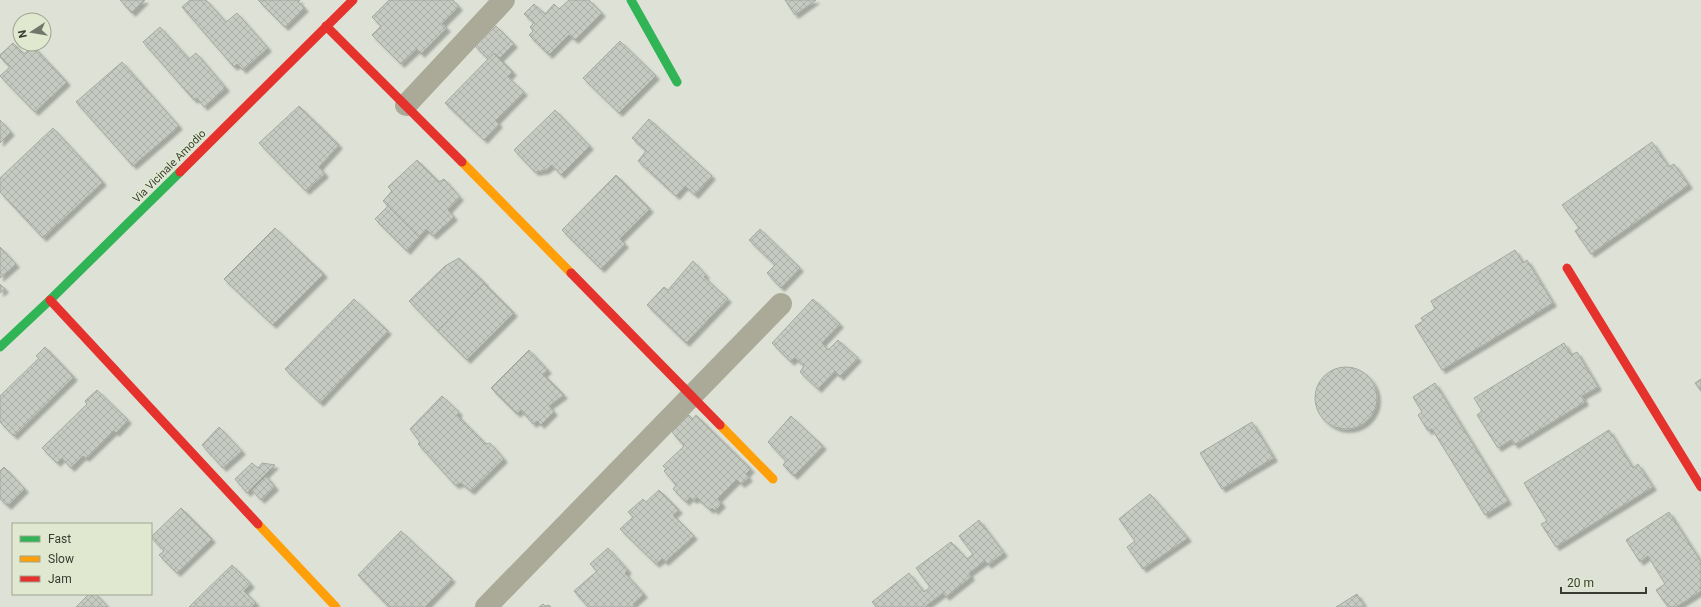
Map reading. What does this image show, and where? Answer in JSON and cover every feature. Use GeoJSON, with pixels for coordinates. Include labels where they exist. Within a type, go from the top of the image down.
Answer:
{"type":"FeatureCollection","features":[{"type":"Feature","properties":{"kind":"street","name":"Via Vicinale Amodio"},"geometry":{"type":"LineString","coordinates":[[0,347],[50,300],[353,0]]}},
{"type":"Feature","properties":{"kind":"street"},"geometry":{"type":"LineString","coordinates":[[406,105],[504,0]]}},
{"type":"Feature","properties":{"kind":"street"},"geometry":{"type":"LineString","coordinates":[[631,0],[678,82]]}},
{"type":"Feature","properties":{"kind":"street"},"geometry":{"type":"LineString","coordinates":[[326,26],[406,105],[773,479]]}},
{"type":"Feature","properties":{"kind":"street"},"geometry":{"type":"LineString","coordinates":[[1566,268],[1701,487]]}},
{"type":"Feature","properties":{"kind":"street"},"geometry":{"type":"LineString","coordinates":[[50,300],[336,607]]}},
{"type":"Feature","properties":{"kind":"street"},"geometry":{"type":"LineString","coordinates":[[486,607],[781,304]]}},
{"type":"Feature","properties":{"kind":"building"},"geometry":{"type":"Polygon","coordinates":[[[120,0],[145,0],[132,13],[120,0]]]}},
{"type":"Feature","properties":{"kind":"building"},"geometry":{"type":"Polygon","coordinates":[[[190,0],[206,0],[226,22],[237,13],[268,48],[243,70],[237,64],[234,67],[182,7],[190,0]]]}},
{"type":"Feature","properties":{"kind":"building"},"geometry":{"type":"Polygon","coordinates":[[[258,0],[300,0],[298,2],[305,8],[285,27],[258,0]]]}},
{"type":"Feature","properties":{"kind":"building"},"geometry":{"type":"Polygon","coordinates":[[[389,0],[453,0],[459,7],[442,24],[447,28],[421,54],[417,49],[401,64],[372,35],[381,26],[372,17],[389,0]]]}},
{"type":"Feature","properties":{"kind":"building"},"geometry":{"type":"Polygon","coordinates":[[[569,0],[589,0],[602,13],[575,40],[569,35],[549,55],[529,35],[533,31],[530,27],[534,23],[524,14],[534,4],[545,14],[554,4],[559,9],[569,0]]]}},
{"type":"Feature","properties":{"kind":"building"},"geometry":{"type":"Polygon","coordinates":[[[785,0],[816,0],[795,15],[785,0]]]}},
{"type":"Feature","properties":{"kind":"building"},"geometry":{"type":"Polygon","coordinates":[[[496,26],[514,44],[500,58],[494,53],[488,59],[475,46],[496,26]]]}},
{"type":"Feature","properties":{"kind":"building"},"geometry":{"type":"Polygon","coordinates":[[[160,27],[189,59],[196,53],[226,88],[204,107],[197,98],[194,100],[143,42],[160,27]]]}},
{"type":"Feature","properties":{"kind":"building"},"geometry":{"type":"Polygon","coordinates":[[[620,41],[656,76],[619,113],[583,78],[620,41]]]}},
{"type":"Feature","properties":{"kind":"building"},"geometry":{"type":"Polygon","coordinates":[[[12,44],[12,52],[22,52],[24,54],[26,52],[39,52],[67,82],[35,112],[0,76],[10,67],[0,57],[0,55],[12,44]]]}},
{"type":"Feature","properties":{"kind":"building"},"geometry":{"type":"Polygon","coordinates":[[[494,53],[513,72],[508,77],[524,92],[496,121],[499,124],[484,140],[445,103],[494,53]]]}},
{"type":"Feature","properties":{"kind":"building"},"geometry":{"type":"Polygon","coordinates":[[[122,62],[179,126],[133,166],[76,102],[122,62]]]}},
{"type":"Feature","properties":{"kind":"building"},"geometry":{"type":"Polygon","coordinates":[[[299,106],[339,145],[319,167],[325,174],[306,191],[259,143],[299,106]]]}},
{"type":"Feature","properties":{"kind":"building"},"geometry":{"type":"Polygon","coordinates":[[[555,110],[590,146],[561,175],[552,165],[546,170],[535,172],[514,150],[555,110]]]}},
{"type":"Feature","properties":{"kind":"building"},"geometry":{"type":"Polygon","coordinates":[[[649,119],[712,176],[695,195],[685,186],[676,196],[638,161],[646,151],[632,138],[649,119]]]}},
{"type":"Feature","properties":{"kind":"building"},"geometry":{"type":"Polygon","coordinates":[[[0,120],[11,132],[0,143],[0,120]]]}},
{"type":"Feature","properties":{"kind":"building"},"geometry":{"type":"Polygon","coordinates":[[[53,128],[103,182],[43,238],[0,192],[0,178],[53,128]]]}},
{"type":"Feature","properties":{"kind":"building"},"geometry":{"type":"Polygon","coordinates":[[[1652,142],[1669,167],[1674,164],[1689,185],[1591,254],[1575,231],[1579,228],[1562,205],[1652,142]]]}},
{"type":"Feature","properties":{"kind":"building"},"geometry":{"type":"Polygon","coordinates":[[[417,160],[439,182],[444,179],[460,197],[448,210],[454,217],[433,236],[426,229],[419,237],[383,201],[392,191],[388,187],[417,160]]]}},
{"type":"Feature","properties":{"kind":"building"},"geometry":{"type":"Polygon","coordinates":[[[616,175],[650,209],[620,239],[625,244],[601,269],[562,230],[616,175]]]}},
{"type":"Feature","properties":{"kind":"building"},"geometry":{"type":"Polygon","coordinates":[[[388,206],[419,237],[407,251],[375,219],[388,206]]]}},
{"type":"Feature","properties":{"kind":"building"},"geometry":{"type":"Polygon","coordinates":[[[275,228],[324,274],[273,325],[224,279],[275,228]]]}},
{"type":"Feature","properties":{"kind":"building"},"geometry":{"type":"Polygon","coordinates":[[[760,229],[800,268],[781,288],[767,273],[775,265],[749,240],[760,229]]]}},
{"type":"Feature","properties":{"kind":"building"},"geometry":{"type":"Polygon","coordinates":[[[0,247],[16,264],[0,278],[0,247]]]}},
{"type":"Feature","properties":{"kind":"building"},"geometry":{"type":"Polygon","coordinates":[[[1515,250],[1523,263],[1527,260],[1553,303],[1442,370],[1415,326],[1423,321],[1421,318],[1435,309],[1431,301],[1515,250]]]}},
{"type":"Feature","properties":{"kind":"building"},"geometry":{"type":"Polygon","coordinates":[[[459,258],[485,283],[438,331],[409,301],[445,266],[459,258]]]}},
{"type":"Feature","properties":{"kind":"building"},"geometry":{"type":"Polygon","coordinates":[[[693,261],[706,275],[704,277],[728,299],[686,343],[647,305],[664,287],[668,290],[693,261]]]}},
{"type":"Feature","properties":{"kind":"building"},"geometry":{"type":"Polygon","coordinates":[[[484,283],[514,313],[467,360],[438,331],[484,283]]]}},
{"type":"Feature","properties":{"kind":"building"},"geometry":{"type":"Polygon","coordinates":[[[0,284],[5,289],[0,293],[0,284]]]}},
{"type":"Feature","properties":{"kind":"building"},"geometry":{"type":"Polygon","coordinates":[[[354,299],[388,331],[320,403],[285,369],[354,299]]]}},
{"type":"Feature","properties":{"kind":"building"},"geometry":{"type":"Polygon","coordinates":[[[813,299],[840,324],[822,343],[828,350],[838,340],[858,358],[840,377],[835,371],[818,389],[800,372],[804,366],[795,358],[791,362],[772,343],[813,299]]]}},
{"type":"Feature","properties":{"kind":"building"},"geometry":{"type":"Polygon","coordinates":[[[1564,343],[1571,355],[1577,352],[1598,387],[1582,396],[1585,402],[1515,445],[1511,440],[1498,448],[1477,415],[1482,411],[1474,398],[1564,343]]]}},
{"type":"Feature","properties":{"kind":"building"},"geometry":{"type":"Polygon","coordinates":[[[45,347],[74,377],[14,436],[0,422],[0,396],[39,358],[36,356],[45,347]]]}},
{"type":"Feature","properties":{"kind":"building"},"geometry":{"type":"Polygon","coordinates":[[[529,350],[548,370],[543,374],[564,395],[549,406],[554,412],[541,425],[537,421],[533,424],[521,410],[517,414],[491,388],[529,350]]]}},
{"type":"Feature","properties":{"kind":"building"},"geometry":{"type":"Polygon","coordinates":[[[1346,367],[1363,372],[1368,376],[1372,381],[1377,398],[1372,415],[1368,420],[1363,424],[1346,429],[1329,424],[1324,420],[1320,415],[1315,398],[1320,381],[1324,376],[1329,372],[1346,367]]]}},
{"type":"Feature","properties":{"kind":"building"},"geometry":{"type":"Polygon","coordinates":[[[1701,379],[1701,391],[1695,383],[1701,379]]]}},
{"type":"Feature","properties":{"kind":"building"},"geometry":{"type":"Polygon","coordinates":[[[1435,383],[1508,501],[1485,515],[1432,429],[1428,431],[1418,415],[1422,412],[1413,397],[1435,383]]]}},
{"type":"Feature","properties":{"kind":"building"},"geometry":{"type":"Polygon","coordinates":[[[97,390],[128,420],[116,433],[114,431],[86,458],[83,456],[71,468],[62,458],[57,463],[42,448],[87,404],[85,401],[97,390]]]}},
{"type":"Feature","properties":{"kind":"building"},"geometry":{"type":"Polygon","coordinates":[[[442,396],[459,412],[457,415],[486,444],[490,443],[504,459],[471,491],[461,483],[455,485],[418,444],[420,442],[410,429],[442,396]]]}},
{"type":"Feature","properties":{"kind":"building"},"geometry":{"type":"Polygon","coordinates":[[[689,415],[693,419],[696,415],[751,469],[746,474],[749,478],[741,484],[737,480],[718,499],[722,504],[715,511],[712,508],[710,510],[697,498],[693,500],[690,497],[686,502],[673,489],[676,485],[664,471],[666,469],[663,466],[684,446],[672,432],[689,415]]]}},
{"type":"Feature","properties":{"kind":"building"},"geometry":{"type":"Polygon","coordinates":[[[791,416],[823,446],[794,476],[783,465],[786,461],[768,442],[791,416]]]}},
{"type":"Feature","properties":{"kind":"building"},"geometry":{"type":"Polygon","coordinates":[[[1252,422],[1274,458],[1222,489],[1200,453],[1252,422]]]}},
{"type":"Feature","properties":{"kind":"building"},"geometry":{"type":"Polygon","coordinates":[[[219,427],[242,451],[223,468],[202,445],[219,427]]]}},
{"type":"Feature","properties":{"kind":"building"},"geometry":{"type":"Polygon","coordinates":[[[1609,430],[1633,468],[1638,464],[1653,487],[1556,547],[1541,524],[1547,521],[1524,483],[1609,430]]]}},
{"type":"Feature","properties":{"kind":"building"},"geometry":{"type":"Polygon","coordinates":[[[252,463],[258,468],[262,463],[275,465],[247,493],[235,479],[252,463]]]}},
{"type":"Feature","properties":{"kind":"building"},"geometry":{"type":"Polygon","coordinates":[[[4,467],[25,489],[8,506],[0,499],[0,471],[4,467]]]}},
{"type":"Feature","properties":{"kind":"building"},"geometry":{"type":"Polygon","coordinates":[[[266,476],[275,487],[261,500],[252,490],[266,476]]]}},
{"type":"Feature","properties":{"kind":"building"},"geometry":{"type":"Polygon","coordinates":[[[659,490],[679,510],[673,515],[694,536],[665,562],[662,559],[656,564],[620,529],[633,517],[628,512],[643,499],[646,502],[659,490]]]}},
{"type":"Feature","properties":{"kind":"building"},"geometry":{"type":"Polygon","coordinates":[[[1150,494],[1188,538],[1143,569],[1127,547],[1135,541],[1119,519],[1150,494]]]}},
{"type":"Feature","properties":{"kind":"building"},"geometry":{"type":"Polygon","coordinates":[[[181,508],[212,539],[177,573],[159,555],[164,551],[152,538],[152,536],[181,508]]]}},
{"type":"Feature","properties":{"kind":"building"},"geometry":{"type":"Polygon","coordinates":[[[1669,512],[1701,562],[1701,591],[1676,607],[1668,607],[1656,590],[1665,584],[1648,556],[1640,562],[1626,540],[1669,512]]]}},
{"type":"Feature","properties":{"kind":"building"},"geometry":{"type":"Polygon","coordinates":[[[979,520],[1004,553],[988,565],[985,561],[969,573],[971,577],[946,597],[943,593],[927,605],[928,607],[876,607],[872,602],[909,573],[924,592],[930,587],[916,568],[951,542],[967,559],[973,554],[959,536],[979,520]]]}},
{"type":"Feature","properties":{"kind":"building"},"geometry":{"type":"Polygon","coordinates":[[[401,531],[452,579],[425,607],[389,607],[358,575],[401,531]]]}},
{"type":"Feature","properties":{"kind":"building"},"geometry":{"type":"Polygon","coordinates":[[[608,548],[628,570],[625,573],[644,594],[633,604],[635,607],[588,607],[574,591],[597,571],[590,564],[608,548]]]}},
{"type":"Feature","properties":{"kind":"building"},"geometry":{"type":"Polygon","coordinates":[[[232,565],[251,584],[244,591],[256,603],[252,607],[189,607],[232,565]]]}},
{"type":"Feature","properties":{"kind":"building"},"geometry":{"type":"Polygon","coordinates":[[[1357,594],[1365,607],[1336,607],[1357,594]]]}},
{"type":"Feature","properties":{"kind":"building"},"geometry":{"type":"Polygon","coordinates":[[[88,595],[97,595],[108,607],[76,607],[88,595]]]}},
{"type":"Feature","properties":{"kind":"building"},"geometry":{"type":"Polygon","coordinates":[[[543,604],[545,606],[549,605],[551,607],[539,607],[543,604]]]}},
{"type":"Feature","properties":{"kind":"traffic: fast"},"geometry":{"type":"LineString","coordinates":[[631,0],[677,82]]}},
{"type":"Feature","properties":{"kind":"traffic: fast"},"geometry":{"type":"LineString","coordinates":[[0,347],[180,172]]}},
{"type":"Feature","properties":{"kind":"traffic: slow"},"geometry":{"type":"LineString","coordinates":[[462,162],[571,273]]}},
{"type":"Feature","properties":{"kind":"traffic: slow"},"geometry":{"type":"LineString","coordinates":[[720,425],[773,479]]}},
{"type":"Feature","properties":{"kind":"traffic: slow"},"geometry":{"type":"LineString","coordinates":[[258,524],[336,607]]}},
{"type":"Feature","properties":{"kind":"traffic: jam"},"geometry":{"type":"LineString","coordinates":[[180,172],[353,0]]}},
{"type":"Feature","properties":{"kind":"traffic: jam"},"geometry":{"type":"LineString","coordinates":[[326,26],[462,162]]}},
{"type":"Feature","properties":{"kind":"traffic: jam"},"geometry":{"type":"LineString","coordinates":[[1567,268],[1701,487]]}},
{"type":"Feature","properties":{"kind":"traffic: jam"},"geometry":{"type":"LineString","coordinates":[[571,273],[720,425]]}},
{"type":"Feature","properties":{"kind":"traffic: jam"},"geometry":{"type":"LineString","coordinates":[[50,300],[258,524]]}}]}
